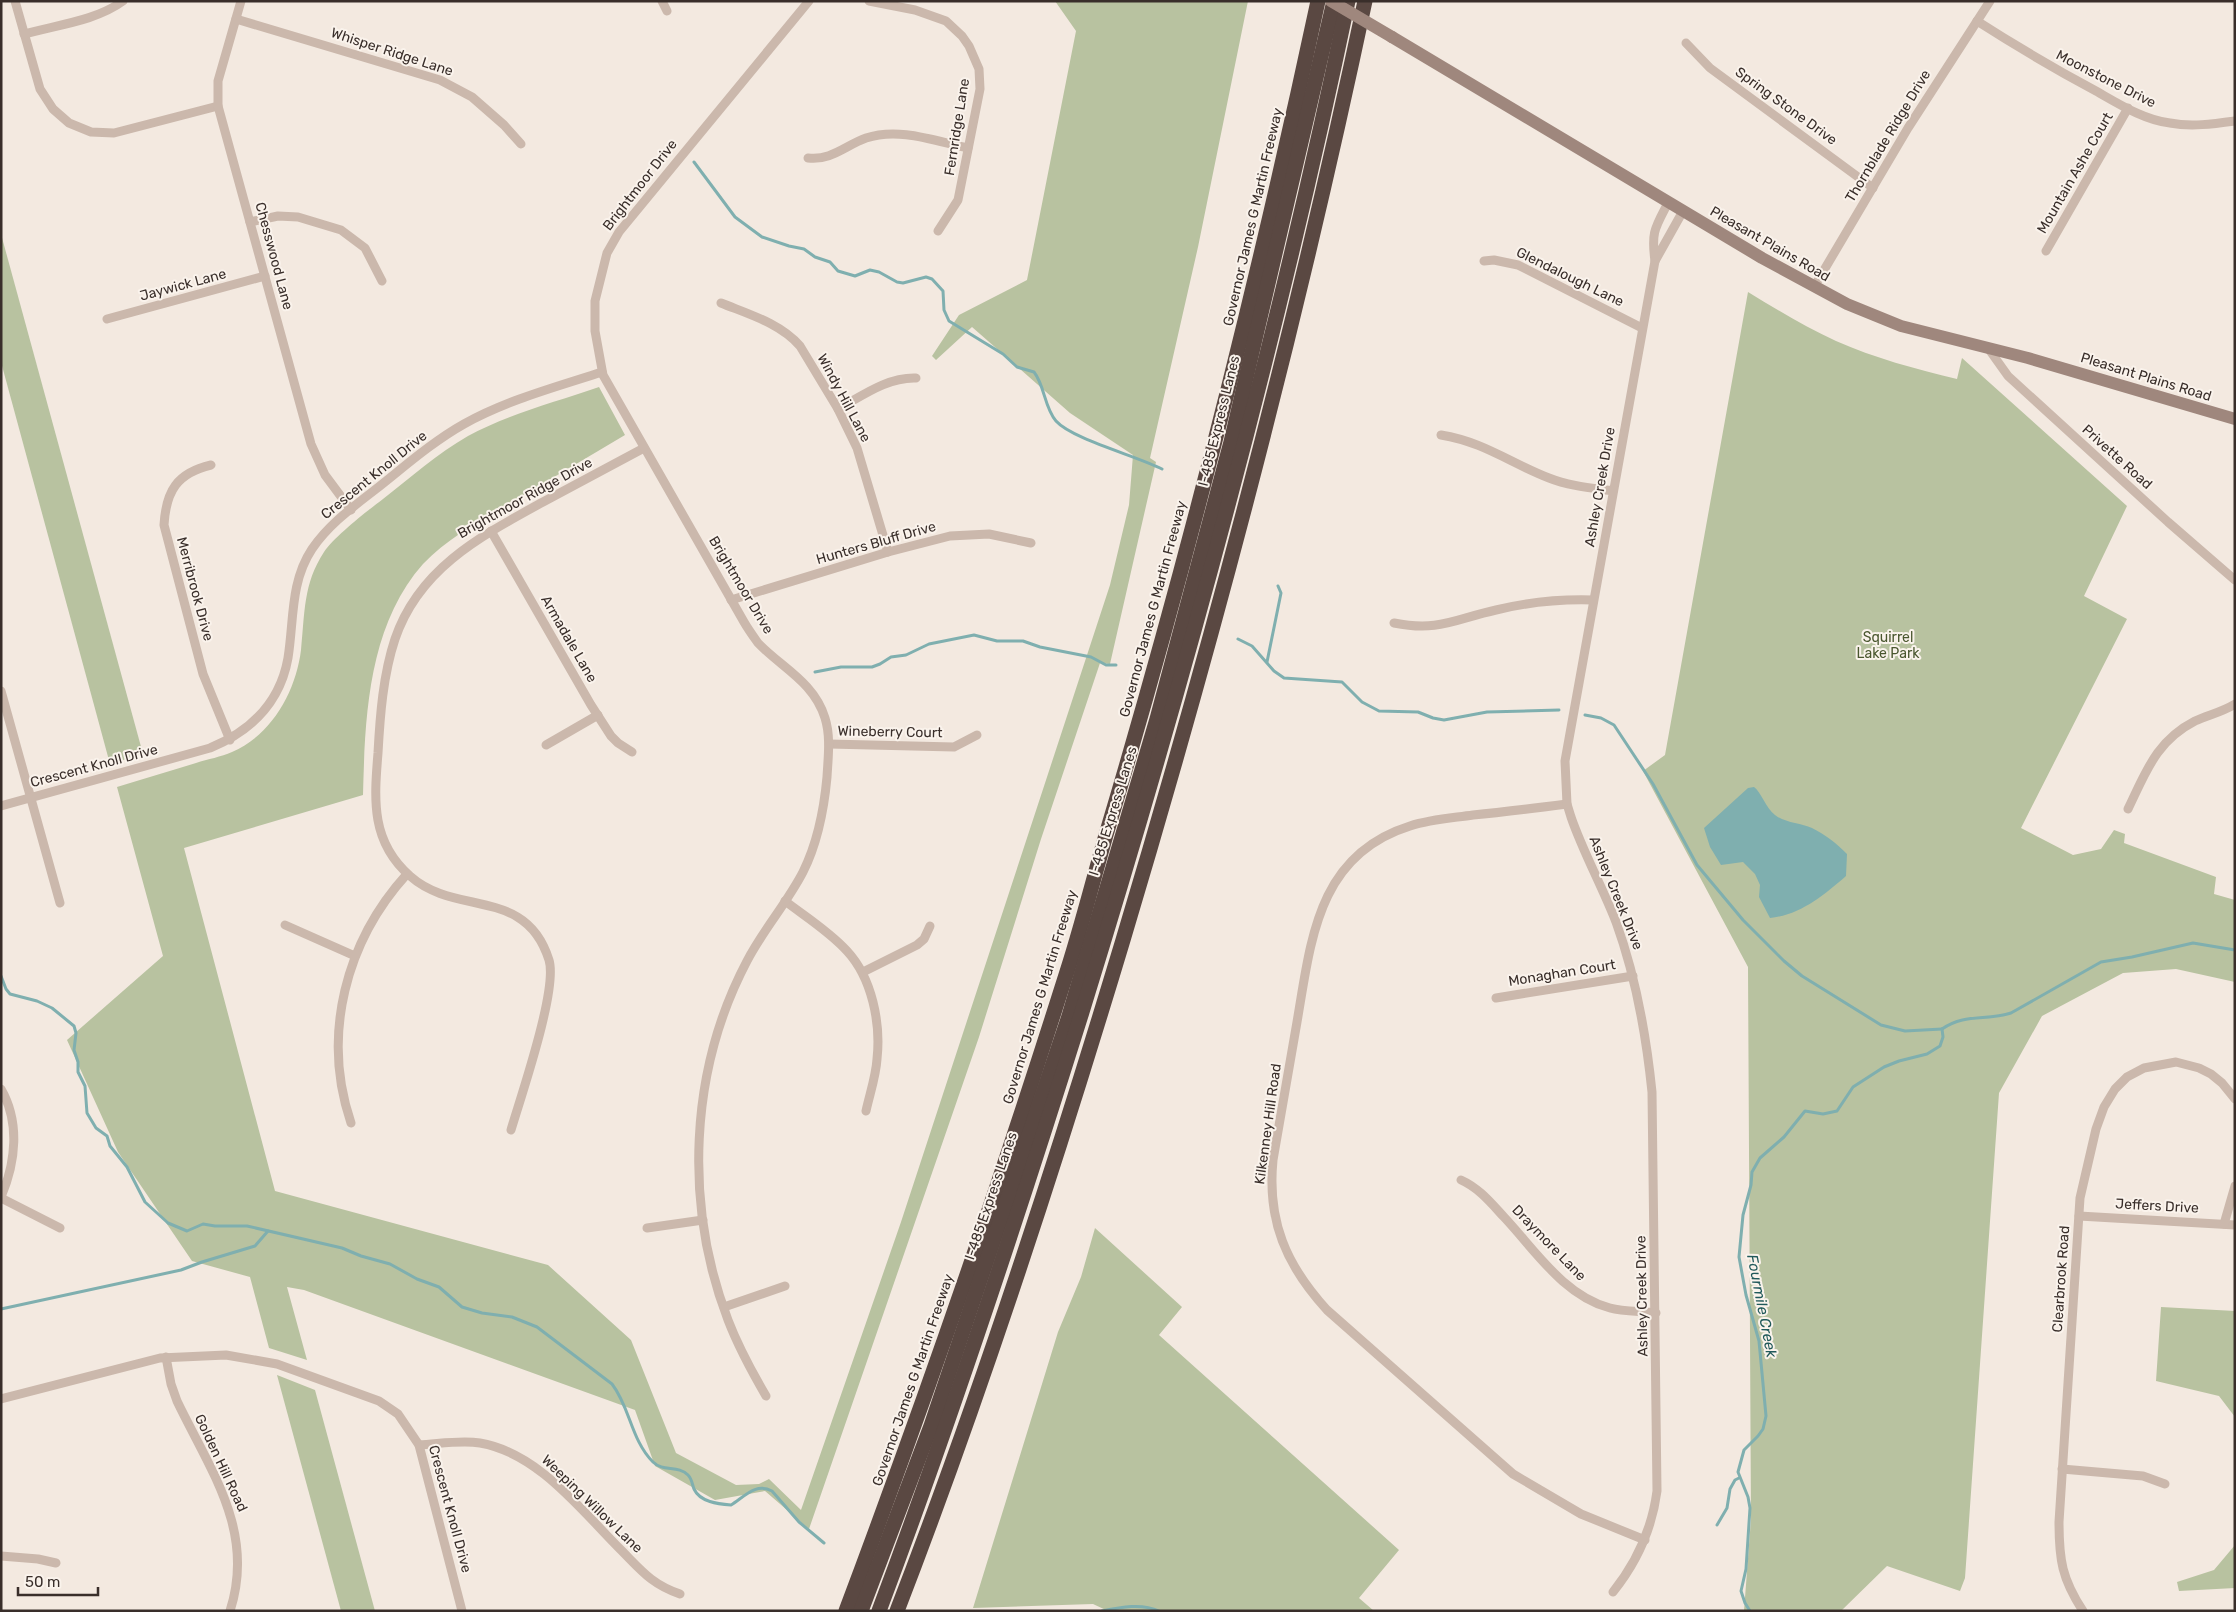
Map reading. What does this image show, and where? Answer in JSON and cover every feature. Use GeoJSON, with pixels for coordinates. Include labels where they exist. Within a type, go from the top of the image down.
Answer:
{"type":"FeatureCollection","features":[{"type":"Feature","properties":{"kind":"highway","name":"Governor James G Martin Freeway"},"geometry":{"type":"LineString","coordinates":[[846,1611],[927,1391],[1066,977],[1146,701],[1244,329],[1318,1]]}},
{"type":"Feature","properties":{"kind":"highway"},"geometry":{"type":"LineString","coordinates":[[1305,60],[1324,1]]}},
{"type":"Feature","properties":{"kind":"highway","name":"I-485 Express Lanes"},"geometry":{"type":"LineString","coordinates":[[861,1611],[931,1426],[1069,1016],[1157,719],[1231,442],[1332,1]]}},
{"type":"Feature","properties":{"kind":"highway","name":"I-485 Express Lanes"},"geometry":{"type":"LineString","coordinates":[[878,1611],[1019,1213],[1138,832],[1245,445],[1348,1]]}},
{"type":"Feature","properties":{"kind":"highway"},"geometry":{"type":"LineString","coordinates":[[897,1611],[948,1477],[1075,1097],[1179,750],[1287,346],[1365,1]]}},
{"type":"Feature","properties":{"kind":"highway"},"geometry":{"type":"LineString","coordinates":[[904,1611],[906,1588]]}},
{"type":"Feature","properties":{"kind":"street"},"geometry":{"type":"LineString","coordinates":[[15,1],[44,96],[63,118],[91,132],[123,132],[218,106]]}},
{"type":"Feature","properties":{"kind":"street"},"geometry":{"type":"LineString","coordinates":[[24,34],[93,16],[123,1]]}},
{"type":"Feature","properties":{"kind":"street","name":"Chesswood Lane"},"geometry":{"type":"LineString","coordinates":[[241,1],[218,81],[218,106],[313,450],[326,475],[351,510]]}},
{"type":"Feature","properties":{"kind":"street"},"geometry":{"type":"LineString","coordinates":[[662,1],[667,12]]}},
{"type":"Feature","properties":{"kind":"street","name":"Brightmoor Drive"},"geometry":{"type":"LineString","coordinates":[[766,1396],[753,1374],[724,1307],[712,1267],[703,1220],[699,1170],[699,1128],[710,1060],[740,974],[769,924],[803,872],[819,830],[825,795],[829,744],[825,718],[816,699],[796,674],[759,643],[731,600],[602,372],[594,331],[595,301],[602,268],[614,239],[632,212],[809,1]]}},
{"type":"Feature","properties":{"kind":"street","name":"Fernridge Lane"},"geometry":{"type":"LineString","coordinates":[[869,1],[931,14],[954,27],[969,46],[975,58],[980,79],[958,200],[938,231]]}},
{"type":"Feature","properties":{"kind":"street","name":"Pleasant Plains Road"},"geometry":{"type":"LineString","coordinates":[[1332,1],[1668,203],[1847,304],[1901,326],[2074,371],[2235,419]]}},
{"type":"Feature","properties":{"kind":"street","name":"Thornblade Ridge Drive"},"geometry":{"type":"LineString","coordinates":[[1814,287],[1933,86],[1990,1]]}},
{"type":"Feature","properties":{"kind":"street","name":"Whisper Ridge Lane"},"geometry":{"type":"LineString","coordinates":[[236,19],[440,80],[472,97],[504,124],[521,144]]}},
{"type":"Feature","properties":{"kind":"street","name":"Moonstone Drive"},"geometry":{"type":"LineString","coordinates":[[1976,21],[2034,57],[2154,120],[2170,124],[2202,125],[2235,121]]}},
{"type":"Feature","properties":{"kind":"street","name":"Spring Stone Drive"},"geometry":{"type":"LineString","coordinates":[[1686,43],[1710,68],[1872,188]]}},
{"type":"Feature","properties":{"kind":"street","name":"Mountain Ashe Court"},"geometry":{"type":"LineString","coordinates":[[2046,251],[2128,108]]}},
{"type":"Feature","properties":{"kind":"street"},"geometry":{"type":"LineString","coordinates":[[808,158],[830,156],[866,138],[886,134],[907,135],[968,148]]}},
{"type":"Feature","properties":{"kind":"street","name":"Ashley Creek Drive"},"geometry":{"type":"LineString","coordinates":[[1655,261],[1652,239],[1668,203]]}},
{"type":"Feature","properties":{"kind":"street","name":"Ashley Creek Drive"},"geometry":{"type":"LineString","coordinates":[[1613,1592],[1626,1575],[1644,1540],[1654,1515],[1657,1491],[1652,1092],[1646,1033],[1633,976],[1615,920],[1576,830],[1567,804],[1566,750],[1655,261],[1683,211]]}},
{"type":"Feature","properties":{"kind":"street"},"geometry":{"type":"LineString","coordinates":[[250,222],[278,216],[298,217],[341,230],[365,248],[382,281]]}},
{"type":"Feature","properties":{"kind":"street","name":"Glendalough Lane"},"geometry":{"type":"LineString","coordinates":[[1484,261],[1500,261],[1518,265],[1642,328]]}},
{"type":"Feature","properties":{"kind":"street","name":"Jaywick Lane"},"geometry":{"type":"LineString","coordinates":[[107,319],[265,276]]}},
{"type":"Feature","properties":{"kind":"street","name":"Windy Hill Lane"},"geometry":{"type":"LineString","coordinates":[[721,302],[762,320],[793,338],[805,354],[838,409],[864,467],[888,552]]}},
{"type":"Feature","properties":{"kind":"street","name":"Privette Road"},"geometry":{"type":"LineString","coordinates":[[1988,348],[2008,376],[2168,522],[2235,580]]}},
{"type":"Feature","properties":{"kind":"street","name":"Crescent Knoll Drive"},"geometry":{"type":"LineString","coordinates":[[1,806],[210,748],[230,740],[254,723],[273,700],[284,673],[288,658],[292,605],[300,575],[312,550],[335,522],[424,451],[463,424],[502,405],[602,372]]}},
{"type":"Feature","properties":{"kind":"street"},"geometry":{"type":"LineString","coordinates":[[838,409],[886,383],[899,379],[916,378]]}},
{"type":"Feature","properties":{"kind":"street"},"geometry":{"type":"LineString","coordinates":[[1441,435],[1479,444],[1549,478],[1613,491]]}},
{"type":"Feature","properties":{"kind":"street","name":"Brightmoor Ridge Drive"},"geometry":{"type":"LineString","coordinates":[[511,1130],[551,986],[548,959],[536,934],[514,914],[443,894],[418,883],[407,874],[389,851],[376,817],[376,772],[379,729],[390,656],[403,620],[422,587],[440,567],[461,550],[491,531],[644,448]]}},
{"type":"Feature","properties":{"kind":"street","name":"Merribrook Drive"},"geometry":{"type":"LineString","coordinates":[[212,465],[195,469],[178,481],[167,501],[164,525],[204,674],[230,740]]}},
{"type":"Feature","properties":{"kind":"street","name":"Armadale Lane"},"geometry":{"type":"LineString","coordinates":[[491,531],[611,736],[618,744],[632,752]]}},
{"type":"Feature","properties":{"kind":"street","name":"Hunters Bluff Drive"},"geometry":{"type":"LineString","coordinates":[[731,600],[888,552],[950,536],[988,534],[1031,543]]}},
{"type":"Feature","properties":{"kind":"street"},"geometry":{"type":"LineString","coordinates":[[1394,623],[1414,627],[1432,627],[1521,604],[1544,601],[1593,600]]}},
{"type":"Feature","properties":{"kind":"street"},"geometry":{"type":"LineString","coordinates":[[1,691],[60,903]]}},
{"type":"Feature","properties":{"kind":"street"},"geometry":{"type":"LineString","coordinates":[[2128,809],[2152,759],[2165,742],[2197,721],[2235,704]]}},
{"type":"Feature","properties":{"kind":"street"},"geometry":{"type":"LineString","coordinates":[[546,745],[598,715]]}},
{"type":"Feature","properties":{"kind":"street","name":"Wineberry Court"},"geometry":{"type":"LineString","coordinates":[[829,744],[954,747],[977,735]]}},
{"type":"Feature","properties":{"kind":"street","name":"Kilkenney Hill Road"},"geometry":{"type":"LineString","coordinates":[[1567,804],[1432,820],[1410,826],[1396,831],[1362,852],[1337,879],[1326,896],[1313,934],[1274,1160],[1272,1196],[1279,1231],[1292,1263],[1312,1293],[1328,1310],[1514,1474],[1581,1514],[1644,1540]]}},
{"type":"Feature","properties":{"kind":"street"},"geometry":{"type":"LineString","coordinates":[[351,1123],[341,1090],[338,1034],[344,991],[364,934],[381,905],[407,874]]}},
{"type":"Feature","properties":{"kind":"street"},"geometry":{"type":"LineString","coordinates":[[785,901],[849,952],[862,972],[873,1005],[878,1040],[878,1058],[874,1082],[866,1110]]}},
{"type":"Feature","properties":{"kind":"street"},"geometry":{"type":"LineString","coordinates":[[285,925],[355,956]]}},
{"type":"Feature","properties":{"kind":"street"},"geometry":{"type":"LineString","coordinates":[[862,972],[917,945],[924,939],[930,926]]}},
{"type":"Feature","properties":{"kind":"street","name":"Monaghan Court"},"geometry":{"type":"LineString","coordinates":[[1496,998],[1633,976]]}},
{"type":"Feature","properties":{"kind":"street","name":"Clearbrook Road"},"geometry":{"type":"LineString","coordinates":[[2084,1611],[2064,1575],[2059,1556],[2059,1522],[2080,1198],[2096,1130],[2104,1107],[2115,1089],[2127,1077],[2144,1068],[2176,1062],[2198,1068],[2211,1074],[2235,1098]]}},
{"type":"Feature","properties":{"kind":"street"},"geometry":{"type":"LineString","coordinates":[[1,1088],[12,1119],[14,1142],[7,1183],[1,1197],[60,1228]]}},
{"type":"Feature","properties":{"kind":"street","name":"Draymore Lane"},"geometry":{"type":"LineString","coordinates":[[1461,1180],[1472,1185],[1486,1198],[1551,1269],[1577,1292],[1611,1308],[1656,1313]]}},
{"type":"Feature","properties":{"kind":"street"},"geometry":{"type":"LineString","coordinates":[[2224,1224],[2235,1186]]}},
{"type":"Feature","properties":{"kind":"street","name":"Jeffers Drive"},"geometry":{"type":"LineString","coordinates":[[2079,1216],[2235,1225]]}},
{"type":"Feature","properties":{"kind":"street"},"geometry":{"type":"LineString","coordinates":[[646,1228],[703,1220]]}},
{"type":"Feature","properties":{"kind":"street"},"geometry":{"type":"LineString","coordinates":[[724,1307],[785,1286]]}},
{"type":"Feature","properties":{"kind":"street","name":"Crescent Knoll Drive"},"geometry":{"type":"LineString","coordinates":[[1,1399],[166,1357],[226,1354],[260,1359],[379,1400],[390,1407],[405,1422],[420,1445],[462,1611]]}},
{"type":"Feature","properties":{"kind":"street","name":"Golden Hill Road"},"geometry":{"type":"LineString","coordinates":[[166,1357],[171,1384],[177,1401],[232,1518],[237,1540],[238,1574],[230,1611]]}},
{"type":"Feature","properties":{"kind":"street","name":"Weeping Willow Lane"},"geometry":{"type":"LineString","coordinates":[[420,1445],[480,1443],[510,1452],[526,1460],[548,1477],[654,1583],[680,1594]]}},
{"type":"Feature","properties":{"kind":"street"},"geometry":{"type":"LineString","coordinates":[[2062,1470],[2143,1476],[2165,1484]]}},
{"type":"Feature","properties":{"kind":"street"},"geometry":{"type":"LineString","coordinates":[[1,1556],[38,1559],[56,1563]]}},
{"type":"Feature","properties":{"kind":"green space"},"geometry":{"type":"Polygon","coordinates":[[[1055,1],[1248,1],[1198,247],[1150,458],[1156,462],[1110,664],[1100,663],[1041,839],[979,1037],[809,1529],[765,1491],[715,1500],[655,1466],[635,1410],[304,1290],[287,1287],[307,1360],[269,1348],[250,1277],[192,1261],[118,1152],[67,1040],[163,956],[117,787],[232,752],[259,735],[270,723],[288,696],[294,681],[301,650],[306,599],[312,576],[324,552],[343,531],[435,458],[468,436],[499,421],[599,387],[625,435],[455,537],[423,564],[405,589],[391,615],[380,644],[373,674],[365,735],[363,795],[184,848],[275,1191],[548,1265],[631,1340],[676,1453],[736,1485],[759,1484],[769,1479],[801,1510],[901,1222],[1110,585],[1129,505],[1133,455],[1070,413],[972,327],[936,360],[932,356],[959,315],[1027,280],[1076,31],[1055,1]]]}},
{"type":"Feature","properties":{"kind":"green space"},"geometry":{"type":"Polygon","coordinates":[[[1,234],[143,754],[110,764],[1,362],[1,234]]]}},
{"type":"Feature","properties":{"kind":"green space","name":"Squirrel Lake Park"},"geometry":{"type":"Polygon","coordinates":[[[1748,292],[1824,336],[1895,363],[1957,379],[1962,358],[2127,506],[2084,596],[2127,619],[2021,828],[2073,855],[2101,849],[2114,830],[2125,834],[2124,843],[2216,877],[2214,894],[2235,900],[2235,982],[2176,969],[2123,973],[2042,1016],[1999,1093],[1965,1578],[1960,1591],[1887,1566],[1841,1611],[1744,1611],[1751,1519],[1748,967],[1643,771],[1665,755],[1748,292]]]}},
{"type":"Feature","properties":{"kind":"green space"},"geometry":{"type":"Polygon","coordinates":[[[1095,1228],[1182,1307],[1159,1335],[1399,1550],[1359,1598],[1374,1611],[1108,1611],[1093,1604],[973,1608],[1058,1332],[1081,1277],[1095,1228]]]}},
{"type":"Feature","properties":{"kind":"green space"},"geometry":{"type":"Polygon","coordinates":[[[2161,1307],[2235,1311],[2235,1417],[2219,1396],[2156,1381],[2161,1307]]]}},
{"type":"Feature","properties":{"kind":"green space"},"geometry":{"type":"Polygon","coordinates":[[[277,1375],[315,1390],[375,1611],[341,1611],[277,1375]]]}},
{"type":"Feature","properties":{"kind":"green space"},"geometry":{"type":"Polygon","coordinates":[[[2235,1545],[2235,1588],[2179,1591],[2177,1582],[2214,1570],[2235,1545]]]}},
{"type":"Feature","properties":{"kind":"water"},"geometry":{"type":"Polygon","coordinates":[[[1754,787],[1775,815],[1783,820],[1808,826],[1831,840],[1847,854],[1846,876],[1820,897],[1801,909],[1770,918],[1759,897],[1760,885],[1755,874],[1743,862],[1721,865],[1710,847],[1704,828],[1748,788],[1754,787]]]}},
{"type":"Feature","properties":{"kind":"waterway"},"geometry":{"type":"LineString","coordinates":[[694,162],[735,217],[762,237],[804,249],[815,257],[830,262],[838,271],[855,276],[870,270],[903,283],[926,277],[932,279],[943,291],[944,310],[949,321],[1003,354],[1017,367],[1034,372],[1052,415],[1064,428],[1090,441],[1162,469]]}},
{"type":"Feature","properties":{"kind":"waterway"},"geometry":{"type":"LineString","coordinates":[[1267,662],[1281,593],[1278,586]]}},
{"type":"Feature","properties":{"kind":"waterway"},"geometry":{"type":"LineString","coordinates":[[815,672],[841,667],[872,667],[891,657],[906,655],[929,644],[974,635],[997,641],[1023,641],[1040,647],[1091,657],[1106,665],[1116,665]]}},
{"type":"Feature","properties":{"kind":"waterway"},"geometry":{"type":"LineString","coordinates":[[1238,639],[1252,646],[1274,671],[1284,678],[1342,682],[1362,702],[1379,711],[1418,712],[1444,720],[1487,712],[1559,710]]}},
{"type":"Feature","properties":{"kind":"waterway"},"geometry":{"type":"LineString","coordinates":[[1585,715],[1601,718],[1614,725],[1653,784],[1697,865],[1743,920],[1784,961],[1802,976],[1881,1025],[1905,1031],[1942,1029]]}},
{"type":"Feature","properties":{"kind":"waterway","name":"Fourmile Creek"},"geometry":{"type":"LineString","coordinates":[[1942,1029],[1967,1019],[2011,1013],[2101,962],[2193,943],[2235,950]]}},
{"type":"Feature","properties":{"kind":"waterway"},"geometry":{"type":"LineString","coordinates":[[1,976],[10,994],[37,1001],[52,1008],[74,1026],[76,1033],[74,1050],[78,1062],[78,1072],[85,1086],[87,1113],[96,1128],[107,1136],[110,1146],[127,1167],[145,1202],[168,1223],[187,1231],[203,1224],[247,1226],[342,1248],[361,1256],[390,1264],[417,1279],[439,1287],[462,1307],[482,1313],[512,1317],[537,1327],[612,1384],[623,1403],[640,1444],[653,1462],[661,1467],[684,1472],[690,1478],[694,1489],[700,1497],[715,1503],[731,1505],[755,1489],[761,1488],[772,1491],[799,1522],[824,1543]]}},
{"type":"Feature","properties":{"kind":"waterway","name":"Fourmile Creek"},"geometry":{"type":"LineString","coordinates":[[1750,1611],[1741,1591],[1746,1569],[1750,1508],[1748,1497],[1738,1472],[1744,1450],[1763,1429],[1766,1416],[1759,1341],[1746,1295],[1739,1257],[1743,1215],[1751,1185],[1752,1172],[1760,1158],[1784,1137],[1805,1111],[1823,1114],[1837,1111],[1853,1087],[1884,1067],[1927,1054],[1940,1046],[1943,1037],[1942,1029]]}},
{"type":"Feature","properties":{"kind":"waterway"},"geometry":{"type":"LineString","coordinates":[[1,1309],[181,1270],[255,1246],[268,1231]]}},
{"type":"Feature","properties":{"kind":"waterway"},"geometry":{"type":"LineString","coordinates":[[1717,1525],[1727,1508],[1730,1489],[1735,1480],[1739,1478]]}},
{"type":"Feature","properties":{"kind":"waterway","name":"Fourmile Creek"},"geometry":{"type":"LineString","coordinates":[[1102,1611],[1139,1606],[1159,1611]]}}]}
